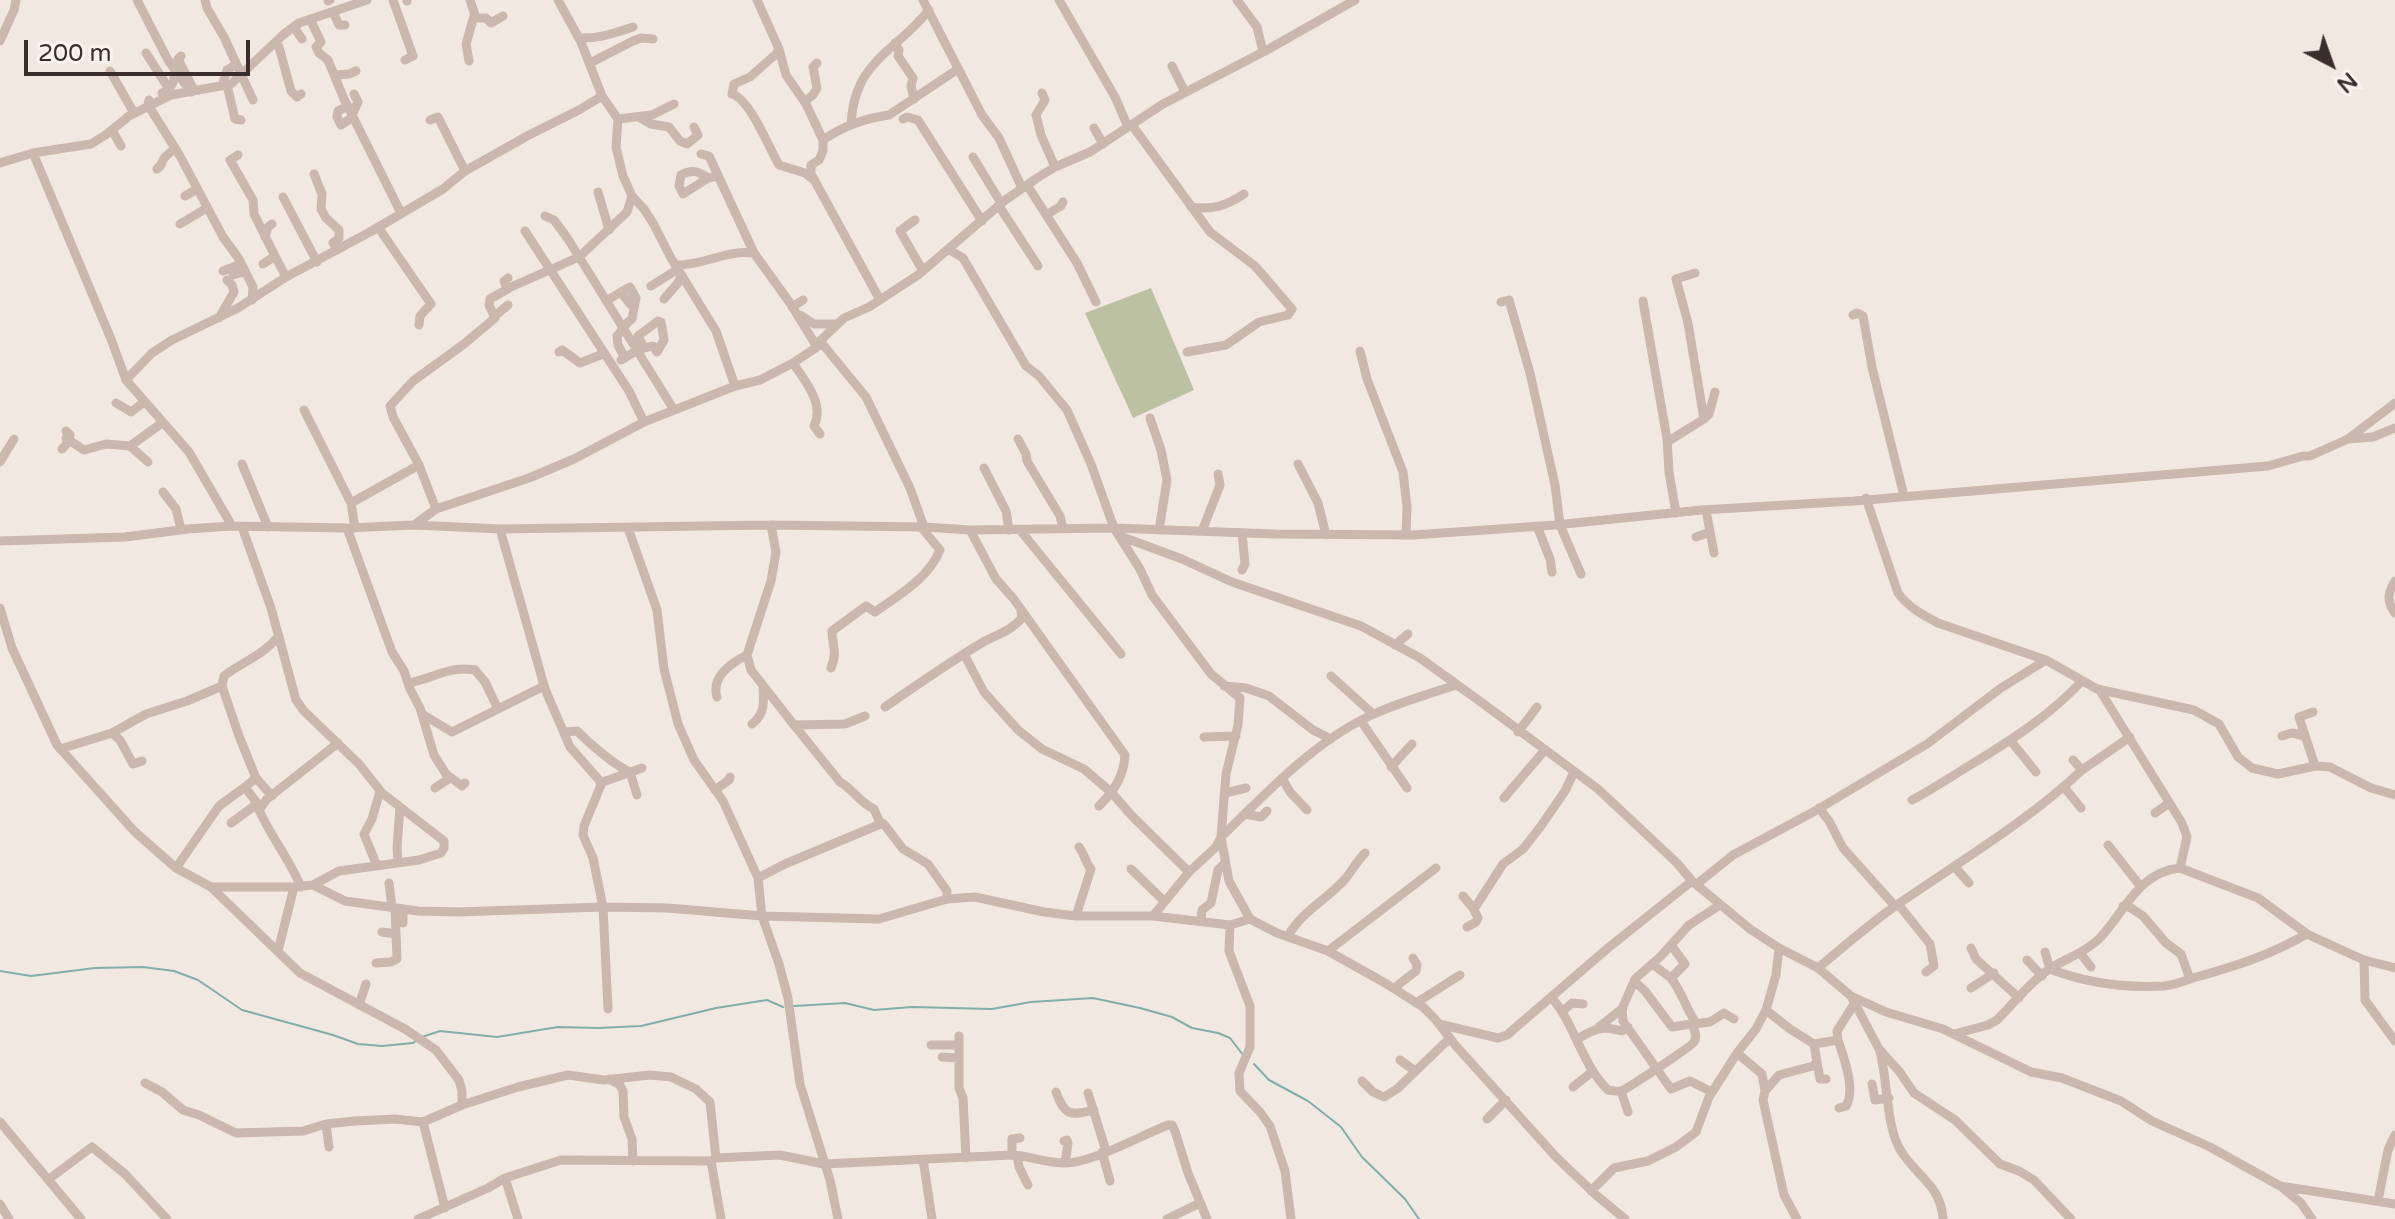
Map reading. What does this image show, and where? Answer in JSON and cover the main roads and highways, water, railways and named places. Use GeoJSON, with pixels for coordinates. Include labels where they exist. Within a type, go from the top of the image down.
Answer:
{"type":"FeatureCollection","features":[{"type":"Feature","properties":{"kind":"waterway"},"geometry":{"type":"LineString","coordinates":[[0,971],[31,976],[95,968],[143,967],[174,971],[198,980],[242,1010],[358,1044],[382,1046],[417,1040]]}},
{"type":"Feature","properties":{"kind":"waterway"},"geometry":{"type":"LineString","coordinates":[[794,1006],[845,1003],[874,1010],[912,1007],[992,1009],[1031,1002],[1093,998],[1140,1008],[1172,1017],[1192,1028],[1218,1033],[1230,1038],[1243,1055]]}},
{"type":"Feature","properties":{"kind":"waterway"},"geometry":{"type":"LineString","coordinates":[[422,1037],[440,1031],[497,1037],[558,1027],[641,1026],[716,1008],[767,1000],[783,1007]]}},
{"type":"Feature","properties":{"kind":"waterway"},"geometry":{"type":"LineString","coordinates":[[1254,1064],[1269,1080],[1308,1101],[1341,1127],[1362,1157],[1405,1199],[1419,1219]]}}]}
